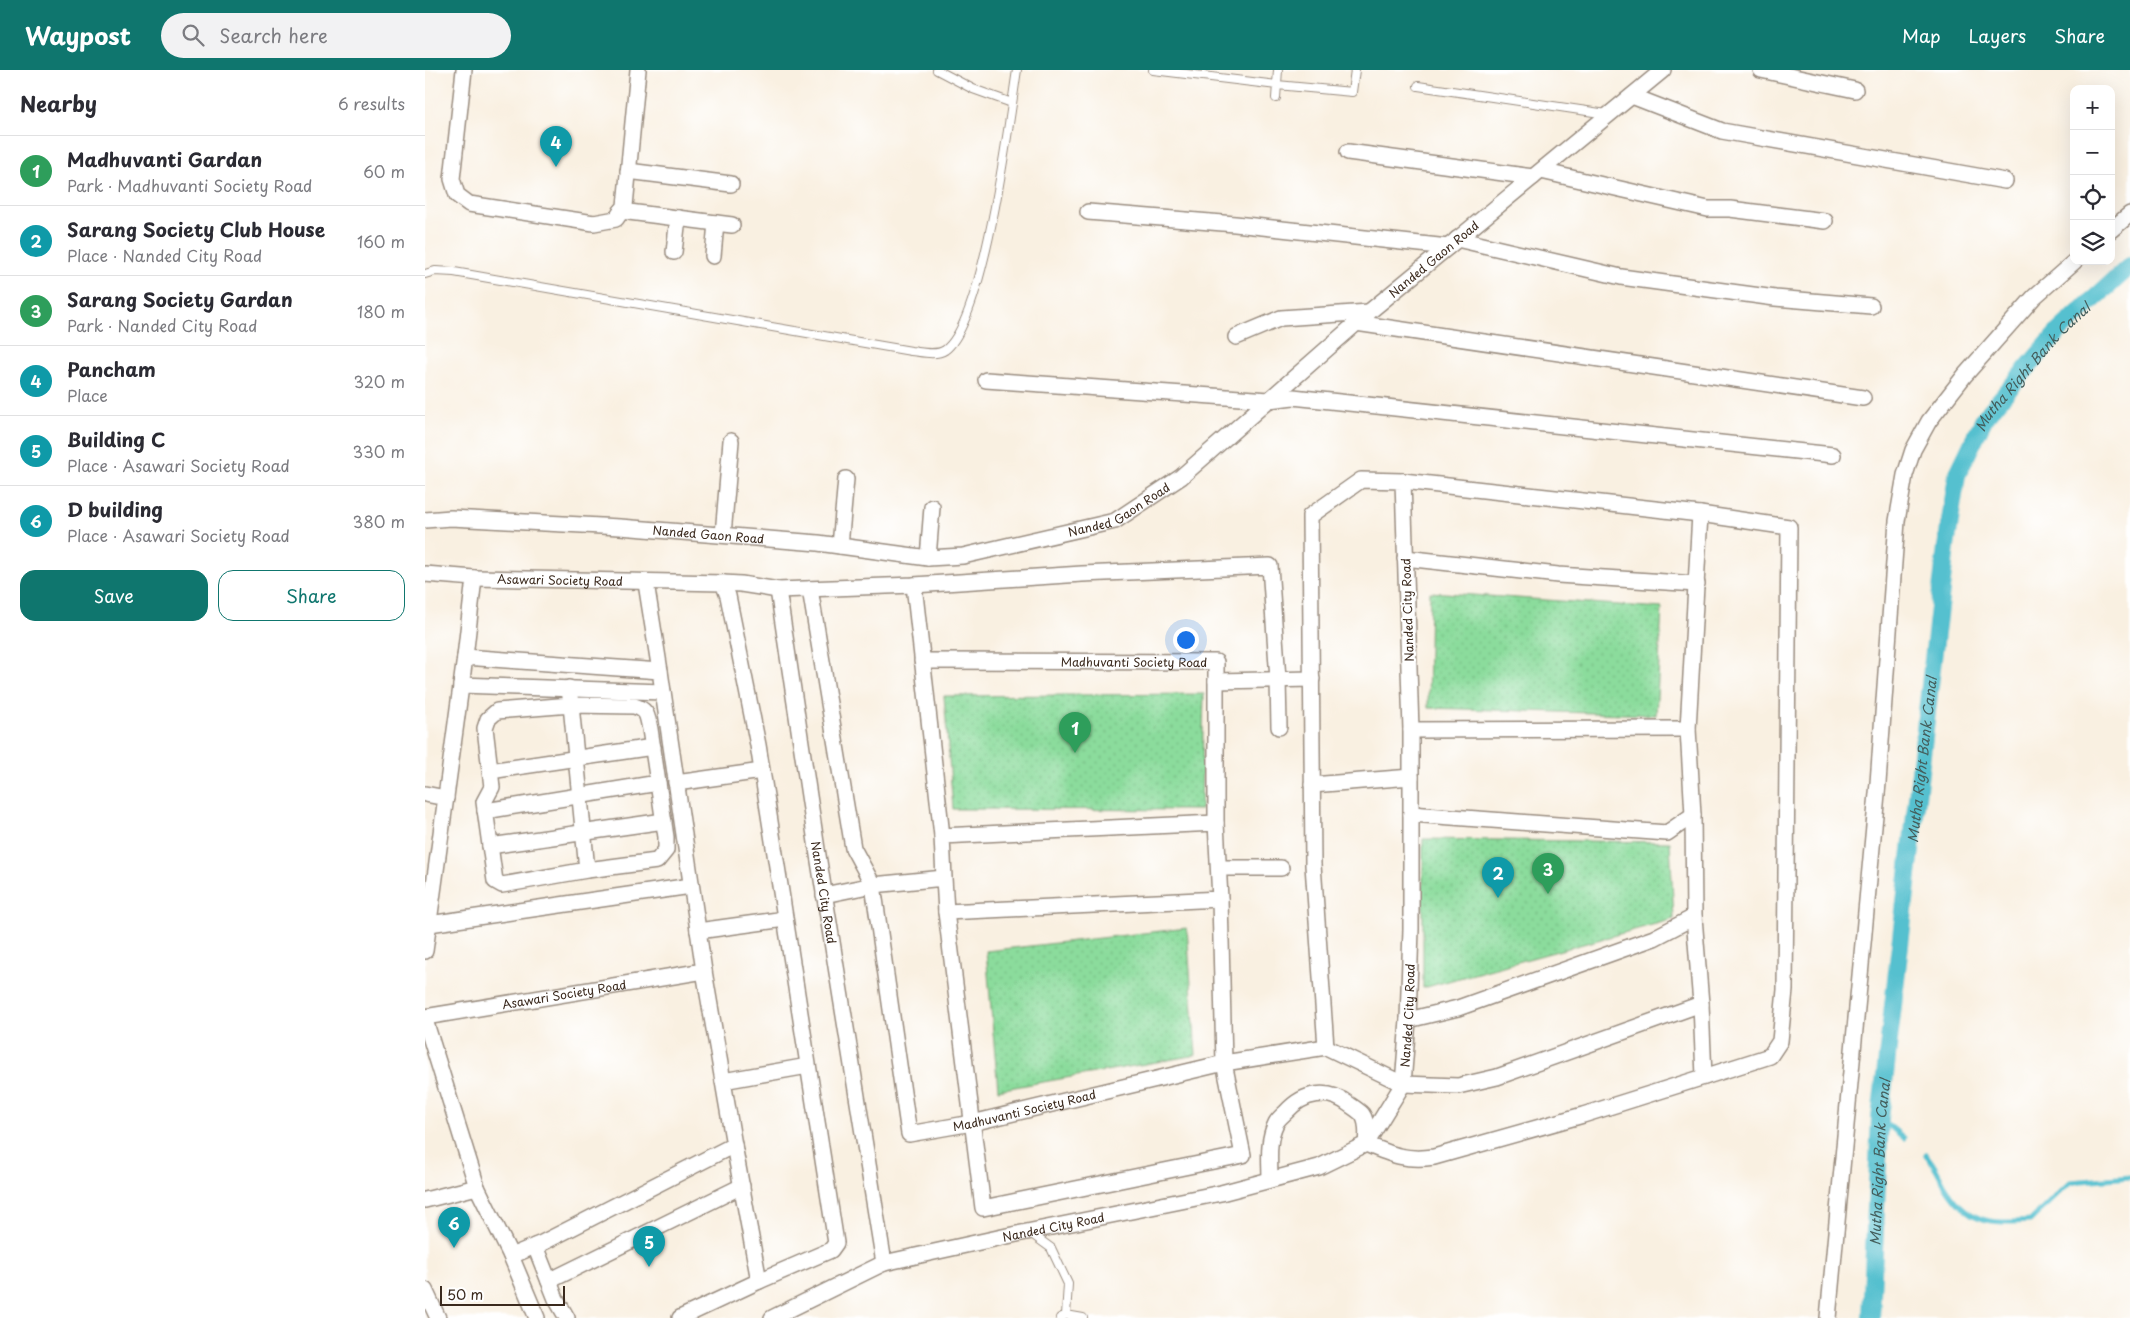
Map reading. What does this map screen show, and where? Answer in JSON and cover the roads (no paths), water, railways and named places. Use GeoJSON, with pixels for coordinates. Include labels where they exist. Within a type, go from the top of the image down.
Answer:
{"type":"FeatureCollection","features":[{"type":"Feature","properties":{"kind":"street"},"geometry":{"type":"LineString","coordinates":[[464,70],[452,179],[457,195],[469,204],[594,223],[616,219],[625,206],[638,70]]}},
{"type":"Feature","properties":{"kind":"street","name":"Nanded Gaon Road"},"geometry":{"type":"LineString","coordinates":[[425,520],[451,518],[621,527],[840,546],[928,558],[963,556],[1115,521],[1181,477],[1369,312],[1663,70]]}},
{"type":"Feature","properties":{"kind":"street"},"geometry":{"type":"LineString","coordinates":[[1761,70],[1855,90]]}},
{"type":"Feature","properties":{"kind":"street"},"geometry":{"type":"LineString","coordinates":[[1632,96],[1722,132],[2005,181]]}},
{"type":"Feature","properties":{"kind":"street"},"geometry":{"type":"LineString","coordinates":[[1347,152],[1537,174],[1708,209],[1730,209],[1825,221]]}},
{"type":"Feature","properties":{"kind":"street"},"geometry":{"type":"LineString","coordinates":[[628,171],[731,184]]}},
{"type":"Feature","properties":{"kind":"street"},"geometry":{"type":"LineString","coordinates":[[621,211],[732,225]]}},
{"type":"Feature","properties":{"kind":"street"},"geometry":{"type":"LineString","coordinates":[[1088,212],[1453,243],[1621,277],[1775,298],[1871,306]]}},
{"type":"Feature","properties":{"kind":"street"},"geometry":{"type":"LineString","coordinates":[[2115,227],[2130,214]]}},
{"type":"Feature","properties":{"kind":"street"},"geometry":{"type":"LineString","coordinates":[[674,252],[678,218]]}},
{"type":"Feature","properties":{"kind":"street"},"geometry":{"type":"LineString","coordinates":[[713,256],[716,223]]}},
{"type":"Feature","properties":{"kind":"street"},"geometry":{"type":"LineString","coordinates":[[1828,1318],[1878,783],[1897,521],[1905,475],[1913,450],[1929,420],[1965,375],[2034,296],[2070,265]]}},
{"type":"Feature","properties":{"kind":"street"},"geometry":{"type":"LineString","coordinates":[[1236,337],[1281,318],[1369,312]]}},
{"type":"Feature","properties":{"kind":"street"},"geometry":{"type":"LineString","coordinates":[[1356,323],[1863,398]]}},
{"type":"Feature","properties":{"kind":"street"},"geometry":{"type":"LineString","coordinates":[[987,380],[1269,400],[1293,397],[1833,455]]}},
{"type":"Feature","properties":{"kind":"street"},"geometry":{"type":"LineString","coordinates":[[723,536],[731,441]]}},
{"type":"Feature","properties":{"kind":"street"},"geometry":{"type":"LineString","coordinates":[[840,546],[846,479]]}},
{"type":"Feature","properties":{"kind":"street"},"geometry":{"type":"LineString","coordinates":[[1270,1180],[1269,1144],[1276,1122],[1294,1103],[1308,1096],[1328,1094],[1340,1097],[1362,1115],[1367,1129],[1366,1144],[1398,1158],[1415,1160],[1434,1157],[1583,1115],[1770,1056],[1780,1041],[1785,990],[1789,527],[1700,514],[1403,481],[1361,480],[1310,516],[1313,865],[1326,1047]]}},
{"type":"Feature","properties":{"kind":"street","name":"Nanded City Road"},"geometry":{"type":"LineString","coordinates":[[772,1318],[884,1263],[1270,1180],[1319,1167],[1366,1144],[1403,1084],[1407,1020],[1411,929],[1411,730],[1403,481]]}},
{"type":"Feature","properties":{"kind":"street"},"geometry":{"type":"LineString","coordinates":[[928,558],[932,507]]}},
{"type":"Feature","properties":{"kind":"street"},"geometry":{"type":"LineString","coordinates":[[1700,514],[1688,729],[1693,815],[1694,917],[1705,1077]]}},
{"type":"Feature","properties":{"kind":"street"},"geometry":{"type":"LineString","coordinates":[[1405,558],[1558,575],[1697,584]]}},
{"type":"Feature","properties":{"kind":"street"},"geometry":{"type":"LineString","coordinates":[[1279,726],[1278,679],[1270,566],[1082,574],[914,586],[942,836],[946,912],[983,1208],[1243,1155],[1224,1063],[1294,1050],[1326,1047],[1403,1084],[1458,1086],[1497,1077],[1701,1004]]}},
{"type":"Feature","properties":{"kind":"street","name":"Asawari Society Road"},"geometry":{"type":"LineString","coordinates":[[425,574],[474,578],[646,583],[723,583],[751,585],[778,590],[914,586]]}},
{"type":"Feature","properties":{"kind":"street"},"geometry":{"type":"LineString","coordinates":[[425,951],[474,578]]}},
{"type":"Feature","properties":{"kind":"street"},"geometry":{"type":"LineString","coordinates":[[646,583],[704,971],[759,1281]]}},
{"type":"Feature","properties":{"kind":"street"},"geometry":{"type":"LineString","coordinates":[[680,1318],[831,1250],[836,1243],[762,771],[728,596],[723,583]]}},
{"type":"Feature","properties":{"kind":"street"},"geometry":{"type":"LineString","coordinates":[[811,589],[853,848],[873,885]]}},
{"type":"Feature","properties":{"kind":"street","name":"Nanded City Road"},"geometry":{"type":"LineString","coordinates":[[778,590],[884,1263]]}},
{"type":"Feature","properties":{"kind":"street"},"geometry":{"type":"LineString","coordinates":[[465,657],[660,671]]}},
{"type":"Feature","properties":{"kind":"street","name":"Madhuvanti Society Road"},"geometry":{"type":"LineString","coordinates":[[873,885],[909,1134],[973,1123],[1224,1063],[1221,899],[1216,823],[1216,662],[922,661]]}},
{"type":"Feature","properties":{"kind":"street"},"geometry":{"type":"LineString","coordinates":[[1216,681],[1312,679]]}},
{"type":"Feature","properties":{"kind":"street"},"geometry":{"type":"LineString","coordinates":[[461,685],[663,692]]}},
{"type":"Feature","properties":{"kind":"street"},"geometry":{"type":"LineString","coordinates":[[569,688],[587,870]]}},
{"type":"Feature","properties":{"kind":"street"},"geometry":{"type":"LineString","coordinates":[[571,705],[634,706],[643,709],[647,715],[653,747],[666,850],[657,861],[587,870],[502,886],[495,881],[484,802],[492,788],[485,728],[488,718],[497,711],[571,705]]}},
{"type":"Feature","properties":{"kind":"street"},"geometry":{"type":"LineString","coordinates":[[1411,730],[1688,729]]}},
{"type":"Feature","properties":{"kind":"street"},"geometry":{"type":"LineString","coordinates":[[490,771],[653,747]]}},
{"type":"Feature","properties":{"kind":"street"},"geometry":{"type":"LineString","coordinates":[[676,783],[762,771]]}},
{"type":"Feature","properties":{"kind":"street"},"geometry":{"type":"LineString","coordinates":[[1312,785],[1411,778]]}},
{"type":"Feature","properties":{"kind":"street"},"geometry":{"type":"LineString","coordinates":[[485,811],[658,783]]}},
{"type":"Feature","properties":{"kind":"street"},"geometry":{"type":"LineString","coordinates":[[425,794],[446,798]]}},
{"type":"Feature","properties":{"kind":"street"},"geometry":{"type":"LineString","coordinates":[[1411,814],[1667,833],[1693,815]]}},
{"type":"Feature","properties":{"kind":"street"},"geometry":{"type":"LineString","coordinates":[[490,846],[663,821]]}},
{"type":"Feature","properties":{"kind":"street"},"geometry":{"type":"LineString","coordinates":[[942,836],[1216,823]]}},
{"type":"Feature","properties":{"kind":"street"},"geometry":{"type":"LineString","coordinates":[[1219,868],[1281,868]]}},
{"type":"Feature","properties":{"kind":"street"},"geometry":{"type":"LineString","coordinates":[[825,895],[873,885],[944,878]]}},
{"type":"Feature","properties":{"kind":"street"},"geometry":{"type":"LineString","coordinates":[[429,924],[691,886]]}},
{"type":"Feature","properties":{"kind":"street"},"geometry":{"type":"LineString","coordinates":[[946,912],[1221,899]]}},
{"type":"Feature","properties":{"kind":"street"},"geometry":{"type":"LineString","coordinates":[[1407,1020],[1458,1008],[1654,938],[1694,917]]}},
{"type":"Feature","properties":{"kind":"street"},"geometry":{"type":"LineString","coordinates":[[698,932],[785,919]]}},
{"type":"Feature","properties":{"kind":"street","name":"Asawari Society Road"},"geometry":{"type":"LineString","coordinates":[[537,1318],[511,1256],[477,1187],[425,1018],[704,971]]}},
{"type":"Feature","properties":{"kind":"street"},"geometry":{"type":"LineString","coordinates":[[723,1081],[808,1066]]}},
{"type":"Feature","properties":{"kind":"street"},"geometry":{"type":"LineString","coordinates":[[511,1256],[535,1246],[734,1145]]}},
{"type":"Feature","properties":{"kind":"street"},"geometry":{"type":"LineString","coordinates":[[549,1281],[742,1186]]}},
{"type":"Feature","properties":{"kind":"street"},"geometry":{"type":"LineString","coordinates":[[425,1200],[477,1187]]}},
{"type":"Feature","properties":{"kind":"street"},"geometry":{"type":"LineString","coordinates":[[535,1246],[567,1318]]}},
{"type":"Feature","properties":{"kind":"street"},"geometry":{"type":"LineString","coordinates":[[425,1290],[438,1318]]}},
{"type":"Feature","properties":{"kind":"lane"},"geometry":{"type":"LineString","coordinates":[[937,70],[973,89],[1012,103]]}},
{"type":"Feature","properties":{"kind":"lane"},"geometry":{"type":"LineString","coordinates":[[425,274],[435,271],[453,272],[911,351],[934,353],[944,351],[957,337],[973,298],[1001,178],[1017,70]]}},
{"type":"Feature","properties":{"kind":"lane"},"geometry":{"type":"LineString","coordinates":[[1153,70],[1352,92],[1355,70]]}},
{"type":"Feature","properties":{"kind":"lane"},"geometry":{"type":"LineString","coordinates":[[1275,98],[1278,70]]}},
{"type":"Feature","properties":{"kind":"lane"},"geometry":{"type":"LineString","coordinates":[[1418,86],[1609,115]]}},
{"type":"Feature","properties":{"kind":"lane"},"geometry":{"type":"LineString","coordinates":[[1029,1231],[1051,1248],[1068,1284],[1063,1316],[1083,1318]]}},
{"type":"Feature","properties":{"kind":"waterway","name":"Mutha Right Bank Canal"},"geometry":{"type":"LineString","coordinates":[[1871,1318],[1880,1118],[1946,547],[1957,475],[1985,417],[2058,332],[2130,266]]}},
{"type":"Feature","properties":{"kind":"waterway"},"geometry":{"type":"LineString","coordinates":[[1880,1118],[1904,1138]]}},
{"type":"Feature","properties":{"kind":"waterway"},"geometry":{"type":"LineString","coordinates":[[1926,1155],[1961,1207],[1971,1214],[1991,1221],[2030,1221],[2070,1182],[2130,1177]]}},
{"type":"Feature","properties":{"kind":"place","name":"Pancham"},"geometry":{"type":"Point","coordinates":[556,167]}},
{"type":"Feature","properties":{"kind":"place","name":"Madhuvanti Gardan"},"geometry":{"type":"Point","coordinates":[1075,753]}},
{"type":"Feature","properties":{"kind":"place","name":"Sarang Society Gardan"},"geometry":{"type":"Point","coordinates":[1548,894]}},
{"type":"Feature","properties":{"kind":"place","name":"Sarang Society Club House"},"geometry":{"type":"Point","coordinates":[1498,898]}},
{"type":"Feature","properties":{"kind":"place","name":"D building"},"geometry":{"type":"Point","coordinates":[454,1248]}},
{"type":"Feature","properties":{"kind":"place","name":"Building C"},"geometry":{"type":"Point","coordinates":[649,1267]}}]}
